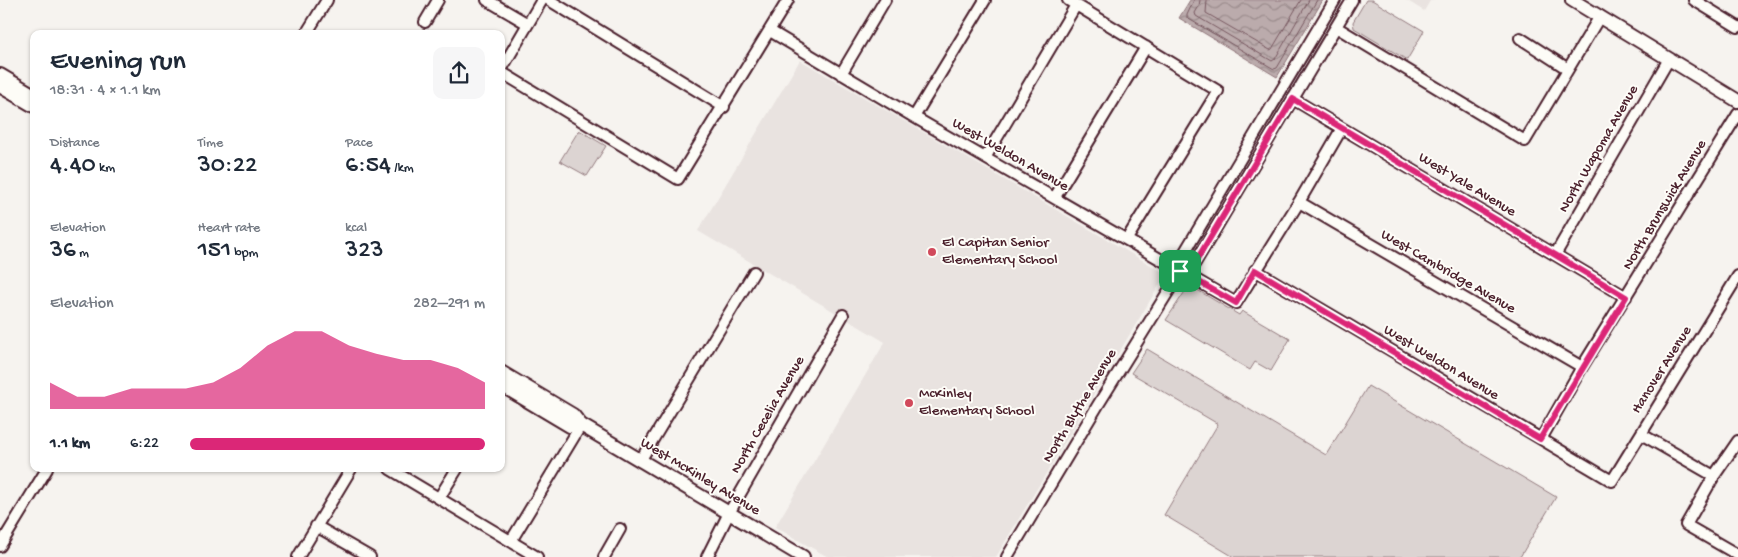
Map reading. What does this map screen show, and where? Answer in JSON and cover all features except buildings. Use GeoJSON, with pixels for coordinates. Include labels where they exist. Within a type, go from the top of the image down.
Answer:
{"type":"FeatureCollection","features":[{"type":"Feature","properties":{"kind":"main road"},"geometry":{"type":"LineString","coordinates":[[1572,0],[1738,101]]}},
{"type":"Feature","properties":{"kind":"main road"},"geometry":{"type":"LineString","coordinates":[[0,75],[30,93]]}},
{"type":"Feature","properties":{"kind":"main road"},"geometry":{"type":"LineString","coordinates":[[0,86],[30,104]]}},
{"type":"Feature","properties":{"kind":"main road","name":"West McKinley Avenue"},"geometry":{"type":"LineString","coordinates":[[505,374],[573,415],[581,425],[803,557]]}},
{"type":"Feature","properties":{"kind":"main road","name":"West McKinley Avenue"},"geometry":{"type":"LineString","coordinates":[[505,387],[570,426],[581,425]]}},
{"type":"Feature","properties":{"kind":"street"},"geometry":{"type":"LineString","coordinates":[[308,30],[327,0]]}},
{"type":"Feature","properties":{"kind":"street"},"geometry":{"type":"LineString","coordinates":[[425,22],[438,0]]}},
{"type":"Feature","properties":{"kind":"street"},"geometry":{"type":"LineString","coordinates":[[487,0],[528,24]]}},
{"type":"Feature","properties":{"kind":"street"},"geometry":{"type":"LineString","coordinates":[[505,64],[542,0]]}},
{"type":"Feature","properties":{"kind":"street"},"geometry":{"type":"LineString","coordinates":[[549,0],[724,107]]}},
{"type":"Feature","properties":{"kind":"street"},"geometry":{"type":"LineString","coordinates":[[505,73],[678,179],[788,0]]}},
{"type":"Feature","properties":{"kind":"street"},"geometry":{"type":"LineString","coordinates":[[841,74],[885,0]]}},
{"type":"Feature","properties":{"kind":"street"},"geometry":{"type":"LineString","coordinates":[[914,117],[985,0]]}},
{"type":"Feature","properties":{"kind":"street","name":"North Blythe Avenue"},"geometry":{"type":"LineString","coordinates":[[1007,557],[1180,271],[1180,260],[1335,0]]}},
{"type":"Feature","properties":{"kind":"street","name":"North Blythe Avenue"},"geometry":{"type":"LineString","coordinates":[[1180,271],[1192,268],[1352,0]]}},
{"type":"Feature","properties":{"kind":"street"},"geometry":{"type":"LineString","coordinates":[[1694,0],[1707,3],[1738,27]]}},
{"type":"Feature","properties":{"kind":"street"},"geometry":{"type":"LineString","coordinates":[[985,158],[1072,2],[1218,91],[1127,240]]}},
{"type":"Feature","properties":{"kind":"street"},"geometry":{"type":"LineString","coordinates":[[1336,27],[1525,141],[1600,16]]}},
{"type":"Feature","properties":{"kind":"street","name":"West Weldon Avenue"},"geometry":{"type":"LineString","coordinates":[[770,31],[914,117],[1236,303],[1255,270],[1612,481]]}},
{"type":"Feature","properties":{"kind":"street"},"geometry":{"type":"LineString","coordinates":[[1520,38],[1568,69]]}},
{"type":"Feature","properties":{"kind":"street"},"geometry":{"type":"LineString","coordinates":[[1055,197],[1146,46]]}},
{"type":"Feature","properties":{"kind":"street","name":"North Wapoma Avenue"},"geometry":{"type":"LineString","coordinates":[[1555,255],[1669,59]]}},
{"type":"Feature","properties":{"kind":"street","name":"West Yale Avenue"},"geometry":{"type":"LineString","coordinates":[[1293,99],[1626,297]]}},
{"type":"Feature","properties":{"kind":"street","name":"North Brunswick Avenue"},"geometry":{"type":"LineString","coordinates":[[1540,439],[1582,367],[1738,114]]}},
{"type":"Feature","properties":{"kind":"street"},"geometry":{"type":"LineString","coordinates":[[1255,270],[1299,202],[1342,128]]}},
{"type":"Feature","properties":{"kind":"street","name":"West Cambridge Avenue"},"geometry":{"type":"LineString","coordinates":[[1299,202],[1582,367]]}},
{"type":"Feature","properties":{"kind":"street"},"geometry":{"type":"LineString","coordinates":[[640,461],[754,272]]}},
{"type":"Feature","properties":{"kind":"street","name":"Hanover Avenue"},"geometry":{"type":"LineString","coordinates":[[1612,481],[1738,276]]}},
{"type":"Feature","properties":{"kind":"street","name":"North Cecelia Avenue"},"geometry":{"type":"LineString","coordinates":[[707,557],[729,513],[843,315]]}},
{"type":"Feature","properties":{"kind":"street"},"geometry":{"type":"LineString","coordinates":[[511,542],[581,425]]}},
{"type":"Feature","properties":{"kind":"street"},"geometry":{"type":"LineString","coordinates":[[1640,434],[1714,476]]}},
{"type":"Feature","properties":{"kind":"street"},"geometry":{"type":"LineString","coordinates":[[1736,448],[1714,476],[1686,525],[1738,555]]}},
{"type":"Feature","properties":{"kind":"street"},"geometry":{"type":"LineString","coordinates":[[0,546],[44,472]]}},
{"type":"Feature","properties":{"kind":"street"},"geometry":{"type":"LineString","coordinates":[[298,557],[348,472]]}},
{"type":"Feature","properties":{"kind":"street"},"geometry":{"type":"LineString","coordinates":[[395,472],[537,557]]}},
{"type":"Feature","properties":{"kind":"street"},"geometry":{"type":"LineString","coordinates":[[439,498],[455,472]]}},
{"type":"Feature","properties":{"kind":"street"},"geometry":{"type":"LineString","coordinates":[[316,526],[370,557]]}},
{"type":"Feature","properties":{"kind":"street"},"geometry":{"type":"LineString","coordinates":[[604,557],[620,529]]}},
{"type":"Feature","properties":{"kind":"shaded area"},"geometry":{"type":"Polygon","coordinates":[[[1366,0],[1372,0],[1424,31],[1407,60],[1354,28],[1353,22],[1366,0]]]}},
{"type":"Feature","properties":{"kind":"shaded area"},"geometry":{"type":"Polygon","coordinates":[[[1406,0],[1434,0],[1430,1],[1424,11],[1406,0]]]}},
{"type":"Feature","properties":{"kind":"shaded area","name":"El Capitan Senior Elementary School"},"geometry":{"type":"Polygon","coordinates":[[[800,60],[1166,274],[996,557],[828,557],[775,527],[885,342],[698,231],[800,60]]]}},
{"type":"Feature","properties":{"kind":"shaded area"},"geometry":{"type":"Polygon","coordinates":[[[579,130],[606,146],[587,176],[560,161],[579,130]]]}},
{"type":"Feature","properties":{"kind":"shaded area"},"geometry":{"type":"Polygon","coordinates":[[[1188,287],[1194,288],[1239,315],[1242,311],[1290,339],[1271,371],[1255,362],[1250,370],[1166,320],[1188,287]]]}},
{"type":"Feature","properties":{"kind":"shaded area"},"geometry":{"type":"Polygon","coordinates":[[[1147,349],[1326,455],[1368,386],[1556,497],[1520,557],[1234,557],[1164,515],[1218,424],[1131,373],[1147,349]]]}},
{"type":"Feature","properties":{"kind":"water"},"geometry":{"type":"Polygon","coordinates":[[[1190,0],[1323,0],[1277,77],[1179,18],[1190,0]]]}},
{"type":"Feature","properties":{"kind":"place","name":"El Capitan Senior Elementary School"},"geometry":{"type":"Point","coordinates":[932,252]}},
{"type":"Feature","properties":{"kind":"place","name":"McKinley Elementary School"},"geometry":{"type":"Point","coordinates":[909,403]}},
{"type":"Feature","properties":{"kind":"route"},"geometry":{"type":"LineString","coordinates":[[1293,99],[1626,297],[1540,439],[1255,270],[1236,303],[1180,271],[1192,268],[1293,99]]}}]}
